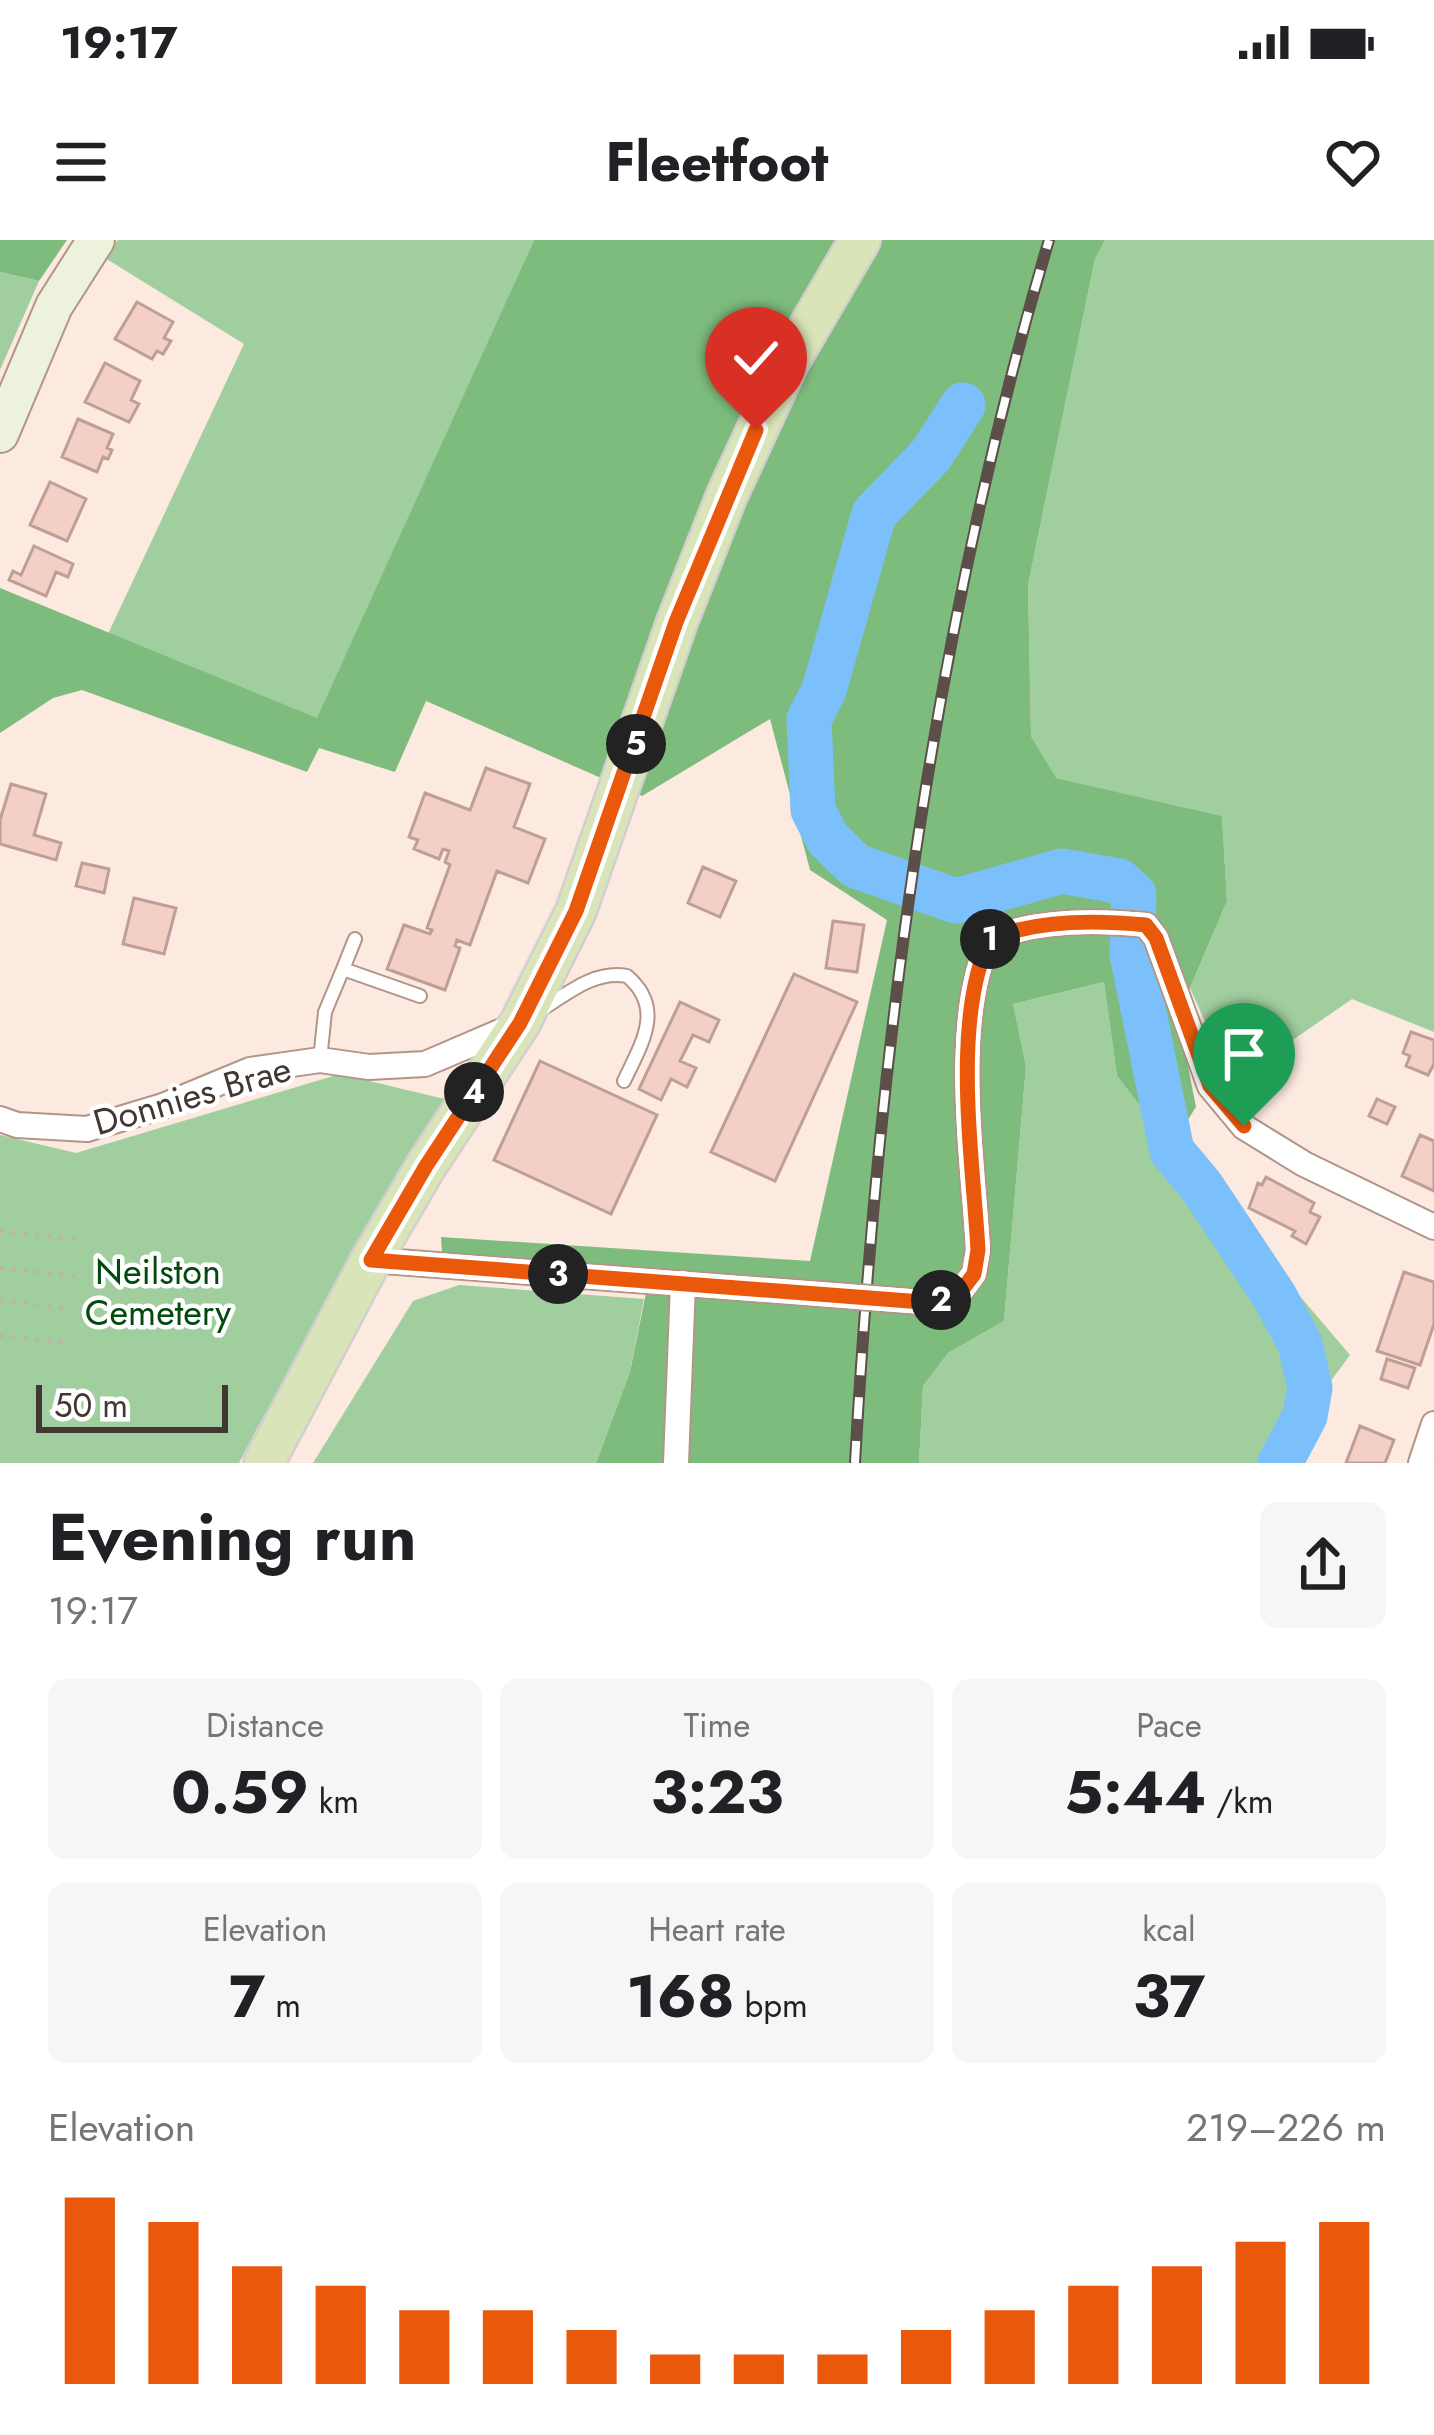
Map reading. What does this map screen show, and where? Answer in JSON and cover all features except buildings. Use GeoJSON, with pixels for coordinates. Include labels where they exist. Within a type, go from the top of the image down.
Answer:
{"type":"FeatureCollection","features":[{"type":"Feature","properties":{"kind":"main road"},"geometry":{"type":"LineString","coordinates":[[264,1463],[371,1260],[520,1023],[584,890],[676,622],[727,495],[788,363],[860,240]]}},
{"type":"Feature","properties":{"kind":"street"},"geometry":{"type":"LineString","coordinates":[[0,434],[55,306],[96,240]]}},
{"type":"Feature","properties":{"kind":"street"},"geometry":{"type":"LineString","coordinates":[[371,1260],[922,1302],[956,1298],[974,1274],[978,1250],[967,1030],[976,969],[990,939],[1015,928],[1114,922],[1146,925],[1156,938],[1210,1086],[1244,1126],[1304,1164],[1434,1226]]}},
{"type":"Feature","properties":{"kind":"street","name":"Donnies Brae"},"geometry":{"type":"LineString","coordinates":[[0,1120],[87,1129],[163,1106],[250,1070],[320,1060],[369,1067],[425,1064],[520,1023]]}},
{"type":"Feature","properties":{"kind":"street"},"geometry":{"type":"LineString","coordinates":[[676,1463],[682,1283]]}},
{"type":"Feature","properties":{"kind":"street"},"geometry":{"type":"LineString","coordinates":[[1420,1463],[1434,1424]]}},
{"type":"Feature","properties":{"kind":"lane"},"geometry":{"type":"LineString","coordinates":[[320,1060],[325,1012],[355,939]]}},
{"type":"Feature","properties":{"kind":"lane"},"geometry":{"type":"LineString","coordinates":[[343,969],[419,996]]}},
{"type":"Feature","properties":{"kind":"lane"},"geometry":{"type":"LineString","coordinates":[[520,1023],[582,984],[610,973],[627,976],[647,1001],[650,1017],[625,1081]]}},
{"type":"Feature","properties":{"kind":"path"},"geometry":{"type":"LineString","coordinates":[[0,1232],[80,1240]]}},
{"type":"Feature","properties":{"kind":"path"},"geometry":{"type":"LineString","coordinates":[[0,1268],[77,1276]]}},
{"type":"Feature","properties":{"kind":"path"},"geometry":{"type":"LineString","coordinates":[[0,1301],[70,1310]]}},
{"type":"Feature","properties":{"kind":"path"},"geometry":{"type":"LineString","coordinates":[[0,1336],[68,1343]]}},
{"type":"Feature","properties":{"kind":"green space"},"geometry":{"type":"Polygon","coordinates":[[[0,240],[67,240],[39,281],[0,272],[0,240]]]}},
{"type":"Feature","properties":{"kind":"green space"},"geometry":{"type":"Polygon","coordinates":[[[118,240],[534,240],[317,719],[108,634],[244,344],[105,258],[118,240]]]}},
{"type":"Feature","properties":{"kind":"green space"},"geometry":{"type":"Polygon","coordinates":[[[534,240],[1105,240],[1095,259],[1028,585],[1031,736],[1056,778],[1222,816],[1227,901],[1178,1016],[1196,1107],[1169,1149],[1171,1145],[1117,1076],[1104,982],[1013,1004],[1026,1066],[1004,1321],[948,1353],[923,1386],[919,1463],[596,1463],[630,1372],[650,1273],[442,1254],[441,1237],[810,1261],[887,920],[810,870],[770,719],[642,796],[426,701],[395,772],[319,748],[307,772],[82,690],[53,698],[0,733],[0,588],[317,718],[534,240]]]}},
{"type":"Feature","properties":{"kind":"green space"},"geometry":{"type":"Polygon","coordinates":[[[1105,240],[1434,240],[1434,1032],[1352,999],[1232,1082],[1190,988],[1227,901],[1222,816],[1055,778],[1031,736],[1028,585],[1095,259],[1105,240]]]}},
{"type":"Feature","properties":{"kind":"green space"},"geometry":{"type":"Polygon","coordinates":[[[0,272],[39,281],[0,370],[0,272]]]}},
{"type":"Feature","properties":{"kind":"green space"},"geometry":{"type":"Polygon","coordinates":[[[1104,982],[1117,1076],[1350,1355],[1305,1416],[1280,1463],[919,1463],[923,1386],[948,1353],[1004,1321],[1026,1066],[1013,1004],[1104,982]]]}},
{"type":"Feature","properties":{"kind":"green space","name":"Neilston Cemetery"},"geometry":{"type":"Polygon","coordinates":[[[340,1074],[453,1101],[239,1463],[0,1463],[0,1135],[76,1153],[340,1074]]]}},
{"type":"Feature","properties":{"kind":"green space"},"geometry":{"type":"Polygon","coordinates":[[[459,1285],[644,1299],[630,1372],[596,1463],[313,1463],[413,1301],[459,1285]]]}},
{"type":"Feature","properties":{"kind":"waterway"},"geometry":{"type":"LineString","coordinates":[[963,405],[931,455],[874,514],[824,690],[809,719],[813,810],[828,839],[856,866],[956,901],[1062,871],[1119,881],[1134,895],[1132,954],[1172,1151],[1202,1187],[1275,1297],[1300,1344],[1310,1388],[1305,1416],[1280,1463]]}},
{"type":"Feature","properties":{"kind":"railway"},"geometry":{"type":"LineString","coordinates":[[855,1463],[879,1155],[917,846],[973,540],[1049,240]]}},
{"type":"Feature","properties":{"kind":"route"},"geometry":{"type":"LineString","coordinates":[[756,430],[676,622],[576,911],[520,1023],[371,1260],[922,1302],[956,1298],[974,1274],[978,1250],[967,1030],[976,969],[990,939],[1015,928],[1114,922],[1146,925],[1156,938],[1210,1086],[1244,1126]]}}]}
